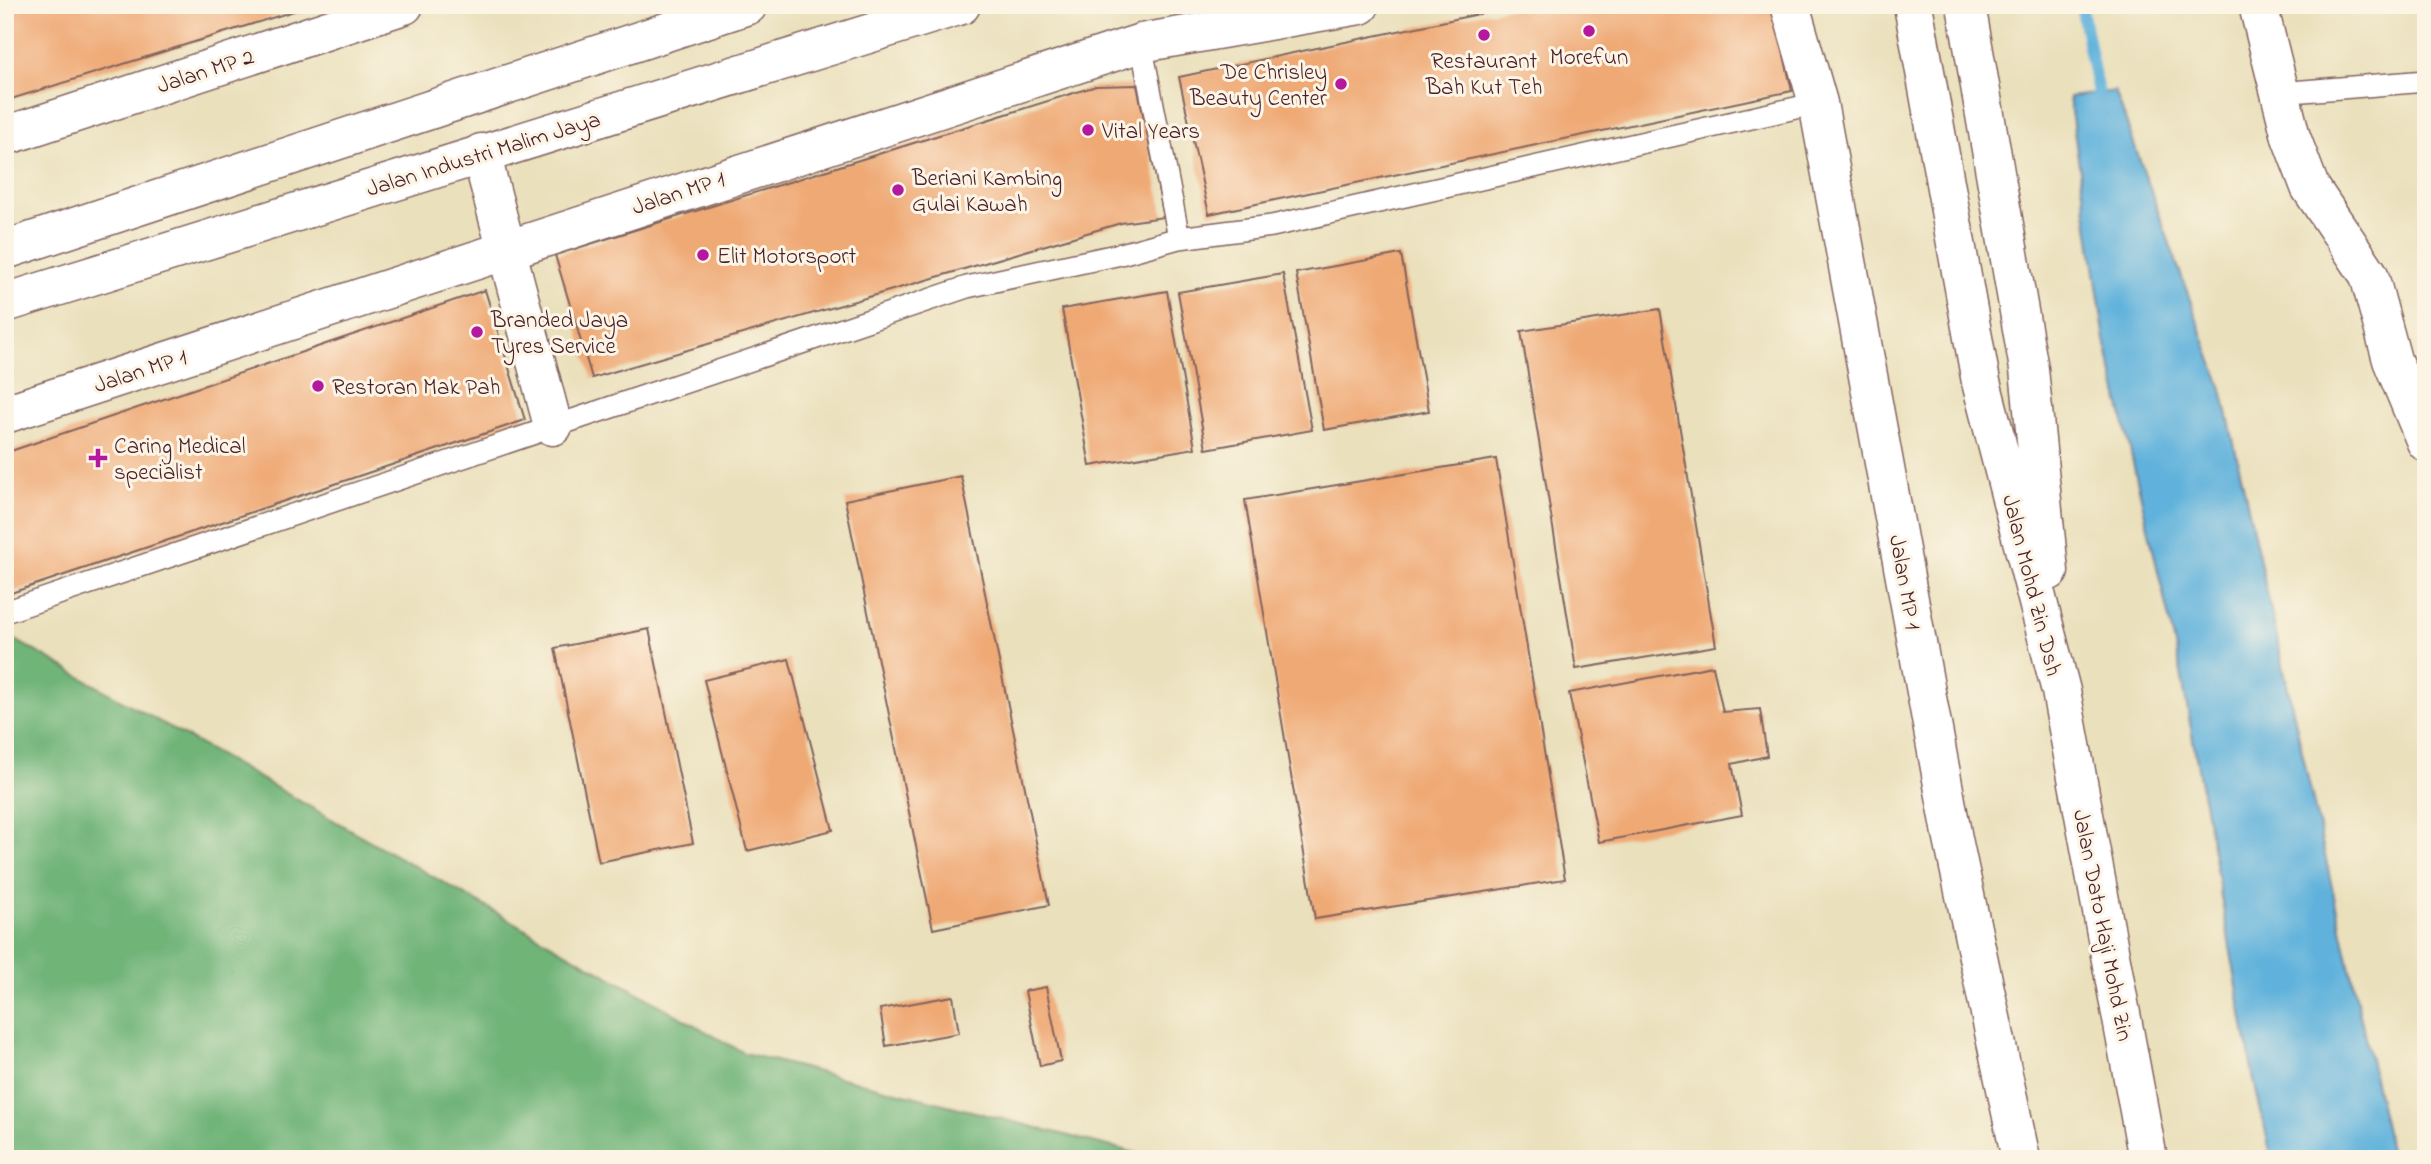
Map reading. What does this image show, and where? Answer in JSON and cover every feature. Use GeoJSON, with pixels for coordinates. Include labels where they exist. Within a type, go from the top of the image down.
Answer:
{"type":"FeatureCollection","features":[{"type":"Feature","properties":{"kind":"street","name":"Jalan MP 2"},"geometry":{"type":"LineString","coordinates":[[5,136],[404,5]]}},
{"type":"Feature","properties":{"kind":"street"},"geometry":{"type":"LineString","coordinates":[[5,250],[748,5]]}},
{"type":"Feature","properties":{"kind":"street","name":"Jalan Industri Malim Jaya"},"geometry":{"type":"LineString","coordinates":[[5,303],[961,5]]}},
{"type":"Feature","properties":{"kind":"street","name":"Jalan MP 1"},"geometry":{"type":"LineString","coordinates":[[5,414],[508,247],[1141,43],[1360,5]]}},
{"type":"Feature","properties":{"kind":"street","name":"Jalan MP 1"},"geometry":{"type":"LineString","coordinates":[[1790,5],[1818,103],[1951,826],[2021,1159]]}},
{"type":"Feature","properties":{"kind":"street","name":"Jalan Mohd Zin Dsh"},"geometry":{"type":"LineString","coordinates":[[1966,5],[2029,369],[2061,691]]}},
{"type":"Feature","properties":{"kind":"street"},"geometry":{"type":"LineString","coordinates":[[2258,5],[2279,93],[2310,187],[2369,275],[2392,360],[2426,442]]}},
{"type":"Feature","properties":{"kind":"street","name":"Jalan Mohd Zin Dsh"},"geometry":{"type":"LineString","coordinates":[[1913,7],[1981,382],[2061,691]]}},
{"type":"Feature","properties":{"kind":"street"},"geometry":{"type":"LineString","coordinates":[[481,153],[508,247],[553,426]]}},
{"type":"Feature","properties":{"kind":"street","name":"Jalan Dato Haji Mohd Zin"},"geometry":{"type":"LineString","coordinates":[[2061,691],[2148,1159]]}},
{"type":"Feature","properties":{"kind":"lane"},"geometry":{"type":"LineString","coordinates":[[1141,43],[1179,238]]}},
{"type":"Feature","properties":{"kind":"lane"},"geometry":{"type":"LineString","coordinates":[[2279,93],[2426,81]]}},
{"type":"Feature","properties":{"kind":"lane"},"geometry":{"type":"LineString","coordinates":[[5,611],[967,287],[1121,254],[1179,238],[1272,226],[1818,103]]}},
{"type":"Feature","properties":{"kind":"green space"},"geometry":{"type":"Polygon","coordinates":[[[5,634],[744,1053],[1159,1159],[5,1159],[5,634]]]}},
{"type":"Feature","properties":{"kind":"water"},"geometry":{"type":"Polygon","coordinates":[[[2115,91],[2222,389],[2392,1159],[2272,1159],[2254,1081],[2180,667],[2105,340],[2069,97],[2115,91]]]}},
{"type":"Feature","properties":{"kind":"building"},"geometry":{"type":"Polygon","coordinates":[[[5,5],[310,5],[310,6],[5,101],[5,5]]]}},
{"type":"Feature","properties":{"kind":"building"},"geometry":{"type":"Polygon","coordinates":[[[1522,5],[1773,5],[1792,91],[1209,214],[1179,77],[1522,5]]]}},
{"type":"Feature","properties":{"kind":"building"},"geometry":{"type":"Polygon","coordinates":[[[1137,85],[1164,217],[1121,223],[592,378],[555,255],[1096,86],[1137,85]]]}},
{"type":"Feature","properties":{"kind":"building"},"geometry":{"type":"Polygon","coordinates":[[[1401,254],[1429,411],[1324,430],[1296,273],[1401,254]]]}},
{"type":"Feature","properties":{"kind":"building"},"geometry":{"type":"Polygon","coordinates":[[[1283,274],[1312,430],[1206,449],[1178,292],[1283,274]]]}},
{"type":"Feature","properties":{"kind":"building"},"geometry":{"type":"Polygon","coordinates":[[[485,290],[525,420],[5,595],[5,453],[485,290]]]}},
{"type":"Feature","properties":{"kind":"building"},"geometry":{"type":"Polygon","coordinates":[[[1167,291],[1195,448],[1090,466],[1062,309],[1167,291]]]}},
{"type":"Feature","properties":{"kind":"building"},"geometry":{"type":"Polygon","coordinates":[[[1660,309],[1716,646],[1576,669],[1521,331],[1660,309]]]}},
{"type":"Feature","properties":{"kind":"building"},"geometry":{"type":"Polygon","coordinates":[[[1496,459],[1565,879],[1315,919],[1245,500],[1496,459]]]}},
{"type":"Feature","properties":{"kind":"building"},"geometry":{"type":"Polygon","coordinates":[[[961,476],[1049,905],[933,929],[845,500],[961,476]]]}},
{"type":"Feature","properties":{"kind":"building"},"geometry":{"type":"Polygon","coordinates":[[[649,629],[693,843],[599,862],[555,648],[649,629]]]}},
{"type":"Feature","properties":{"kind":"building"},"geometry":{"type":"Polygon","coordinates":[[[789,659],[833,830],[747,851],[704,680],[789,659]]]}},
{"type":"Feature","properties":{"kind":"building"},"geometry":{"type":"Polygon","coordinates":[[[1713,666],[1723,712],[1760,709],[1767,756],[1732,764],[1742,815],[1599,842],[1569,693],[1713,666]]]}},
{"type":"Feature","properties":{"kind":"building"},"geometry":{"type":"Polygon","coordinates":[[[1046,987],[1061,1061],[1040,1066],[1025,991],[1046,987]]]}},
{"type":"Feature","properties":{"kind":"building"},"geometry":{"type":"Polygon","coordinates":[[[953,996],[959,1033],[886,1046],[880,1009],[953,996]]]}},
{"type":"Feature","properties":{"kind":"waterway"},"geometry":{"type":"LineString","coordinates":[[2081,5],[2101,108]]}},
{"type":"Feature","properties":{"kind":"place","name":"Morefun"},"geometry":{"type":"Point","coordinates":[1589,31]}},
{"type":"Feature","properties":{"kind":"place","name":"Restaurant Bah Kut Teh"},"geometry":{"type":"Point","coordinates":[1484,35]}},
{"type":"Feature","properties":{"kind":"place","name":"De Chrisley Beauty Center"},"geometry":{"type":"Point","coordinates":[1341,84]}},
{"type":"Feature","properties":{"kind":"place","name":"Vital Years"},"geometry":{"type":"Point","coordinates":[1088,130]}},
{"type":"Feature","properties":{"kind":"place","name":"Beriani Kambing Gulai Kawah"},"geometry":{"type":"Point","coordinates":[898,190]}},
{"type":"Feature","properties":{"kind":"place","name":"Elit Motorsport"},"geometry":{"type":"Point","coordinates":[703,255]}},
{"type":"Feature","properties":{"kind":"place","name":"Branded Jaya Tyres Service"},"geometry":{"type":"Point","coordinates":[477,332]}},
{"type":"Feature","properties":{"kind":"place","name":"Restoran Mak Pah"},"geometry":{"type":"Point","coordinates":[318,386]}},
{"type":"Feature","properties":{"kind":"place","name":"Caring Medical specialist"},"geometry":{"type":"Point","coordinates":[98,458]}}]}
